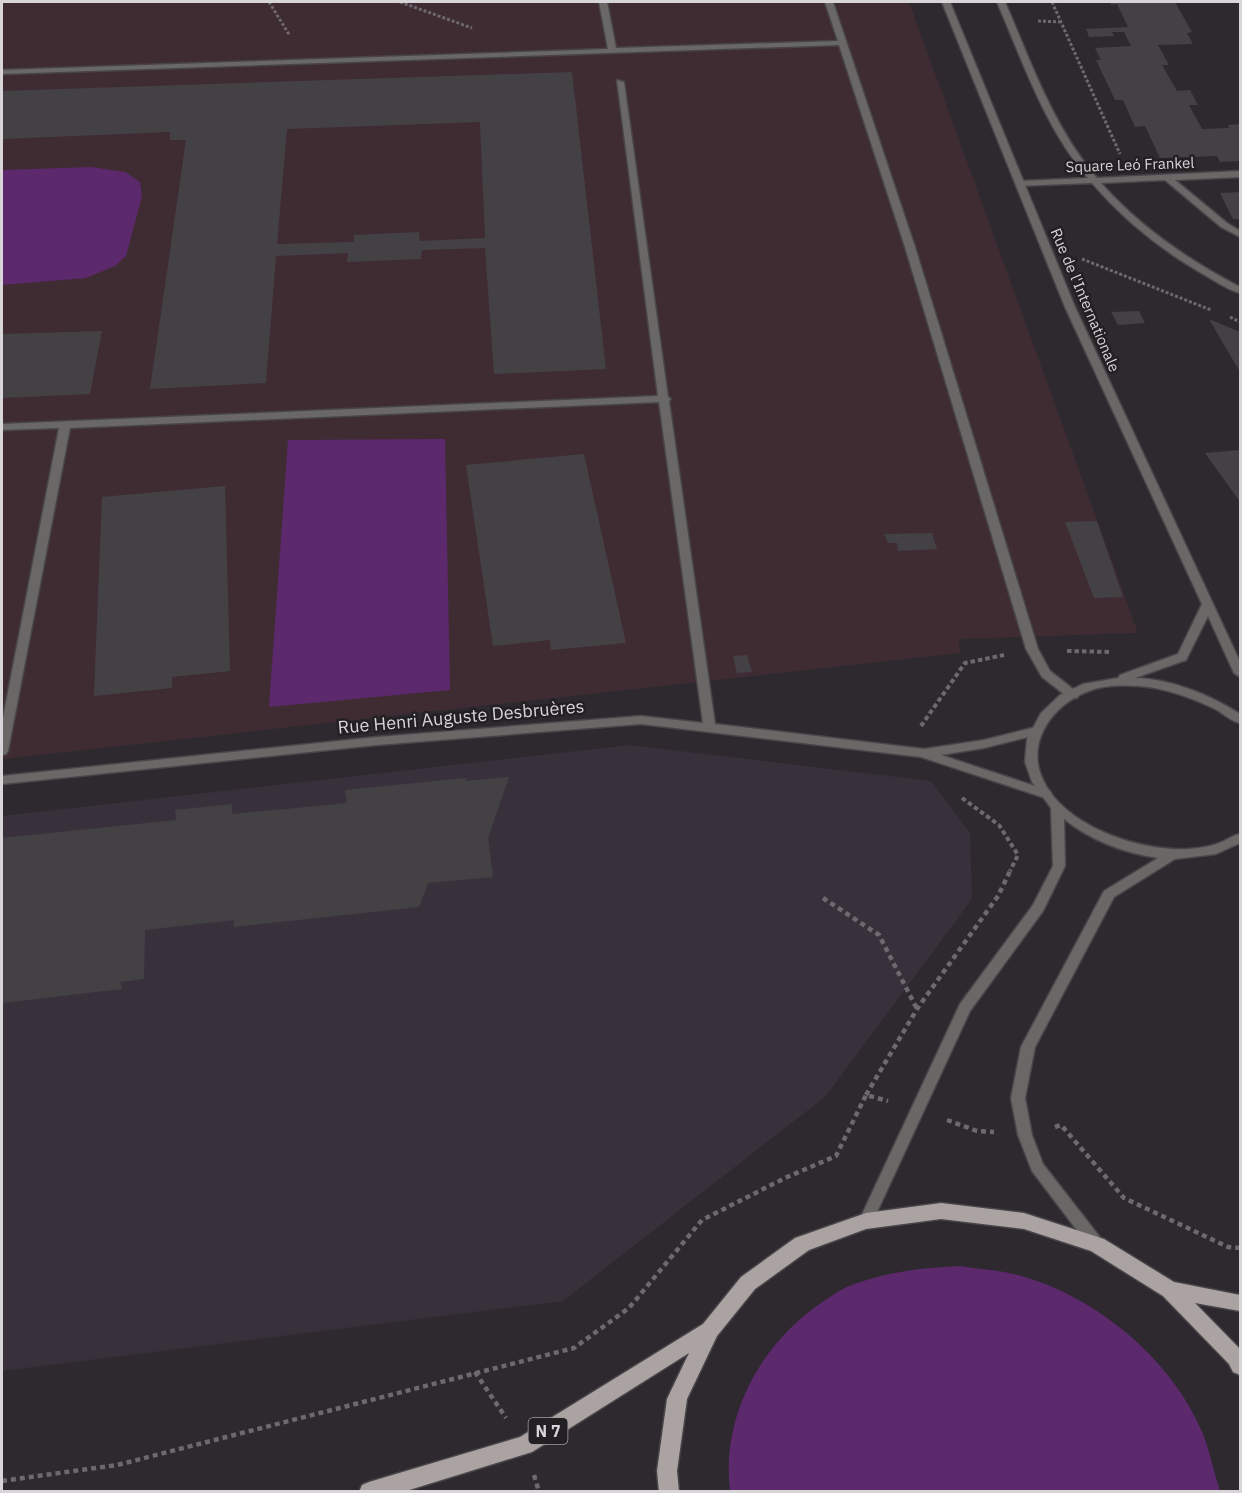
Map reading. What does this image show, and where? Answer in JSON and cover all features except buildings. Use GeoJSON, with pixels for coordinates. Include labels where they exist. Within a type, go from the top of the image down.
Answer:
{"type":"FeatureCollection","features":[{"type":"Feature","properties":{"kind":"main road"},"geometry":{"type":"LineString","coordinates":[[669,1491],[667,1471],[676,1398],[710,1330],[748,1283],[802,1244],[866,1221],[941,1211],[1024,1221],[1097,1245],[1170,1290],[1236,1358],[1240,1366]]}},
{"type":"Feature","properties":{"kind":"main road"},"geometry":{"type":"LineString","coordinates":[[1170,1290],[1240,1303]]}},
{"type":"Feature","properties":{"kind":"main road","name":"N 7"},"geometry":{"type":"LineString","coordinates":[[369,1491],[525,1445],[710,1330]]}},
{"type":"Feature","properties":{"kind":"street"},"geometry":{"type":"LineString","coordinates":[[603,2],[613,51]]}},
{"type":"Feature","properties":{"kind":"street"},"geometry":{"type":"LineString","coordinates":[[829,2],[910,247],[1032,649],[1046,674],[1073,695]]}},
{"type":"Feature","properties":{"kind":"street","name":"Rue de l'Internationale"},"geometry":{"type":"LineString","coordinates":[[946,2],[1070,307],[1240,674]]}},
{"type":"Feature","properties":{"kind":"street"},"geometry":{"type":"LineString","coordinates":[[1000,2],[1048,109],[1072,151],[1094,180],[1123,213],[1171,249],[1240,290]]}},
{"type":"Feature","properties":{"kind":"street"},"geometry":{"type":"LineString","coordinates":[[2,72],[842,43]]}},
{"type":"Feature","properties":{"kind":"street"},"geometry":{"type":"LineString","coordinates":[[620,82],[666,399],[709,726]]}},
{"type":"Feature","properties":{"kind":"street","name":"Square Leó Frankel"},"geometry":{"type":"LineString","coordinates":[[1020,184],[1240,174]]}},
{"type":"Feature","properties":{"kind":"street"},"geometry":{"type":"LineString","coordinates":[[1169,179],[1224,225],[1240,234]]}},
{"type":"Feature","properties":{"kind":"street"},"geometry":{"type":"LineString","coordinates":[[2,427],[666,399]]}},
{"type":"Feature","properties":{"kind":"street"},"geometry":{"type":"LineString","coordinates":[[2,751],[66,425]]}},
{"type":"Feature","properties":{"kind":"street"},"geometry":{"type":"LineString","coordinates":[[1208,606],[1182,657],[1073,695],[1045,716],[1036,731],[1032,746],[1033,762],[1037,778],[1046,795],[1057,807],[1096,836],[1147,852],[1173,854],[1205,851],[1240,838]]}},
{"type":"Feature","properties":{"kind":"street"},"geometry":{"type":"LineString","coordinates":[[1110,683],[1138,682],[1167,685],[1195,693],[1221,705],[1240,719]]}},
{"type":"Feature","properties":{"kind":"street","name":"Rue Henri Auguste Desbruères"},"geometry":{"type":"LineString","coordinates":[[2,780],[377,741],[641,720],[709,726],[922,753],[1046,795]]}},
{"type":"Feature","properties":{"kind":"street","name":"Rue Henri Auguste Desbruères"},"geometry":{"type":"LineString","coordinates":[[922,753],[984,744],[1036,731]]}},
{"type":"Feature","properties":{"kind":"street"},"geometry":{"type":"LineString","coordinates":[[866,1221],[964,1008],[1038,908],[1059,866],[1057,807]]}},
{"type":"Feature","properties":{"kind":"street"},"geometry":{"type":"LineString","coordinates":[[1097,1245],[1037,1167],[1025,1134],[1018,1098],[1028,1047],[1109,894],[1173,854]]}},
{"type":"Feature","properties":{"kind":"path"},"geometry":{"type":"LineString","coordinates":[[269,2],[290,34],[290,50],[285,62]]}},
{"type":"Feature","properties":{"kind":"path"},"geometry":{"type":"LineString","coordinates":[[1052,2],[1131,179]]}},
{"type":"Feature","properties":{"kind":"path"},"geometry":{"type":"LineString","coordinates":[[1045,244],[1219,313]]}},
{"type":"Feature","properties":{"kind":"path"},"geometry":{"type":"LineString","coordinates":[[1230,317],[1240,322]]}},
{"type":"Feature","properties":{"kind":"path"},"geometry":{"type":"LineString","coordinates":[[823,898],[879,935],[917,1009]]}},
{"type":"Feature","properties":{"kind":"path"},"geometry":{"type":"LineString","coordinates":[[2,1481],[117,1465],[574,1348],[629,1308],[702,1220],[785,1178],[836,1156],[866,1095],[916,1110]]}},
{"type":"Feature","properties":{"kind":"shaded area"},"geometry":{"type":"Polygon","coordinates":[[[2,2],[909,2],[1138,633],[959,639],[960,653],[2,759],[2,2]]]}},
{"type":"Feature","properties":{"kind":"shaded area"},"geometry":{"type":"Polygon","coordinates":[[[91,167],[125,172],[140,182],[142,196],[126,256],[115,266],[86,278],[2,285],[2,170],[91,167]]]}},
{"type":"Feature","properties":{"kind":"shaded area"},"geometry":{"type":"Polygon","coordinates":[[[445,439],[450,690],[269,707],[288,440],[445,439]]]}},
{"type":"Feature","properties":{"kind":"shaded area"},"geometry":{"type":"Polygon","coordinates":[[[630,745],[931,781],[970,833],[972,899],[826,1096],[563,1301],[2,1371],[2,816],[630,745]]]}},
{"type":"Feature","properties":{"kind":"shaded area"},"geometry":{"type":"Polygon","coordinates":[[[959,1266],[1011,1273],[1047,1285],[1075,1298],[1128,1334],[1172,1380],[1189,1406],[1203,1434],[1220,1491],[730,1491],[729,1463],[732,1435],[739,1409],[764,1359],[781,1337],[824,1301],[847,1287],[902,1272],[959,1266]]]}}]}
